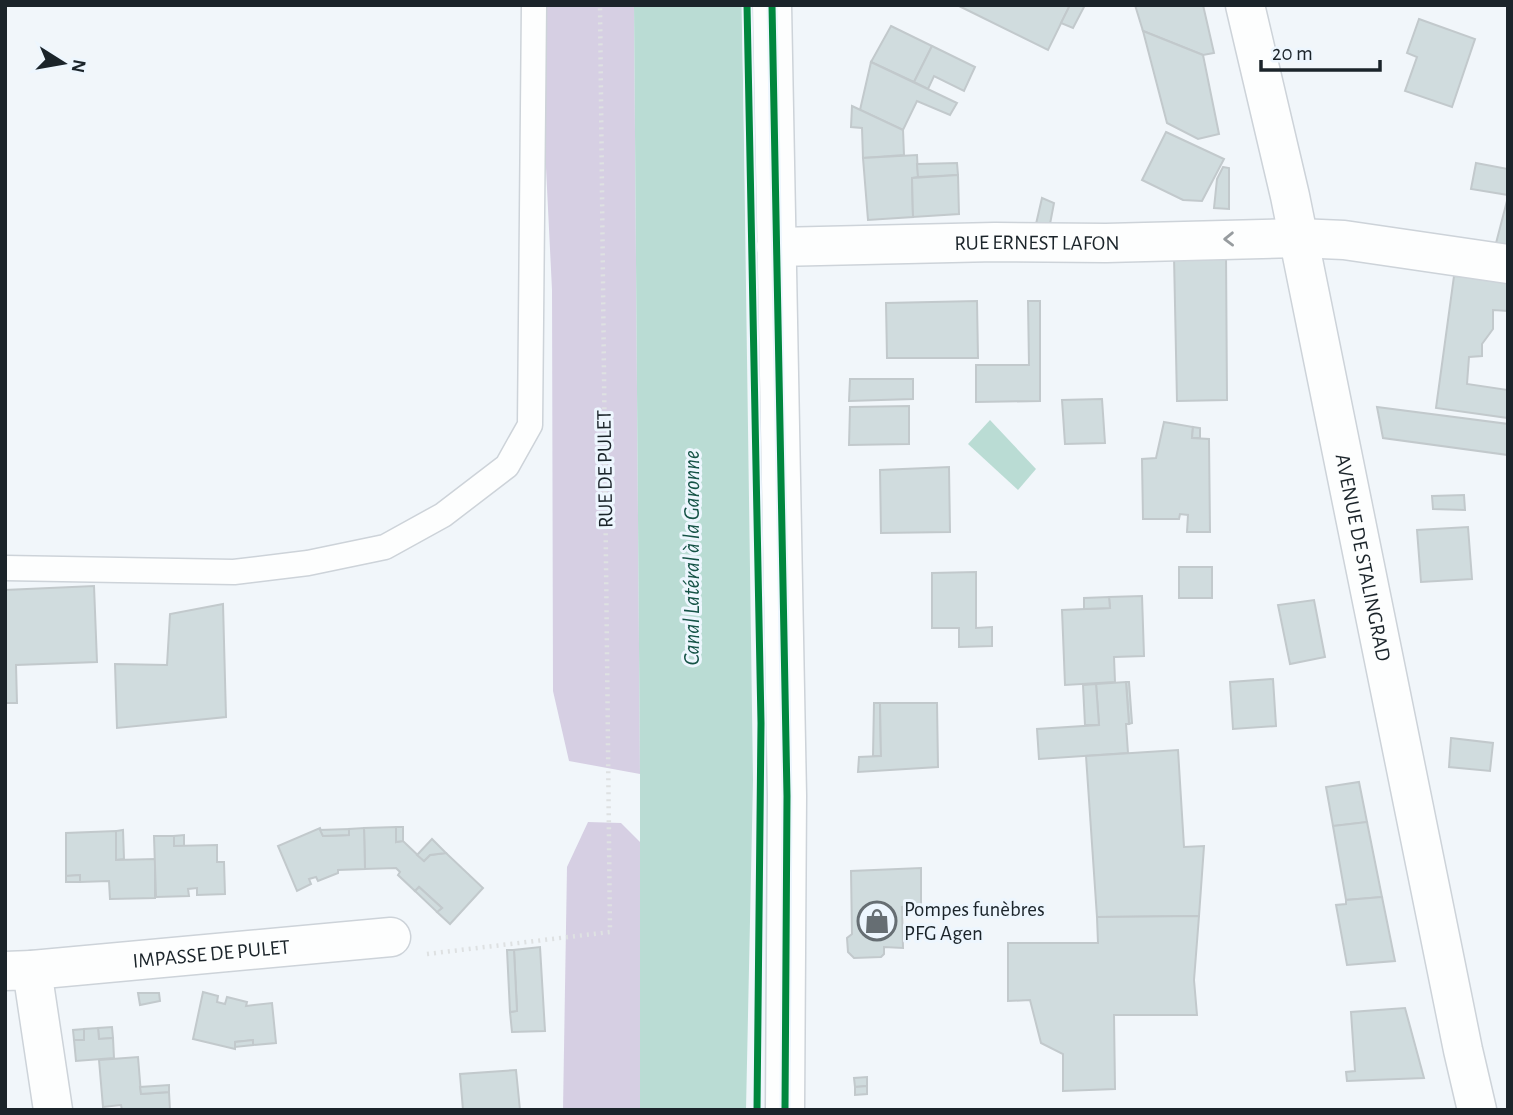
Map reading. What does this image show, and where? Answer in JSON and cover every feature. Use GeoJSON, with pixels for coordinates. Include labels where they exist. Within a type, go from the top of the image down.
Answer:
{"type":"FeatureCollection","features":[{"type":"Feature","properties":{"kind":"street"},"geometry":{"type":"LineString","coordinates":[[772,5],[787,796],[785,1110]]}},
{"type":"Feature","properties":{"kind":"street","name":"AVENUE DE STALINGRAD"},"geometry":{"type":"LineString","coordinates":[[1245,5],[1290,196],[1477,1110]]}},
{"type":"Feature","properties":{"kind":"street","name":"RUE ERNEST LAFON"},"geometry":{"type":"LineString","coordinates":[[776,247],[1298,238],[1344,240],[1508,264]]}},
{"type":"Feature","properties":{"kind":"street","name":"IMPASSE DE PULET"},"geometry":{"type":"LineString","coordinates":[[19,970],[391,937]]}},
{"type":"Feature","properties":{"kind":"street"},"geometry":{"type":"LineString","coordinates":[[19,970],[53,1110]]}},
{"type":"Feature","properties":{"kind":"lane"},"geometry":{"type":"LineString","coordinates":[[5,568],[234,572],[308,563],[385,547],[443,515],[507,466],[530,425],[534,5]]}},
{"type":"Feature","properties":{"kind":"shaded area"},"geometry":{"type":"Polygon","coordinates":[[[538,5],[634,5],[640,774],[569,761],[553,691],[552,290],[538,5]]]}},
{"type":"Feature","properties":{"kind":"shaded area"},"geometry":{"type":"Polygon","coordinates":[[[588,822],[621,823],[640,842],[640,1110],[563,1110],[567,867],[588,822]]]}},
{"type":"Feature","properties":{"kind":"water","name":"Canal Latéral à la Garonne"},"geometry":{"type":"Polygon","coordinates":[[[634,5],[742,5],[753,780],[746,1110],[640,1110],[634,5]]]}},
{"type":"Feature","properties":{"kind":"water"},"geometry":{"type":"Polygon","coordinates":[[[990,420],[1036,469],[1018,490],[968,444],[990,420]]]}},
{"type":"Feature","properties":{"kind":"building"},"geometry":{"type":"Polygon","coordinates":[[[957,5],[1070,5],[1048,50],[957,5]]]}},
{"type":"Feature","properties":{"kind":"building"},"geometry":{"type":"Polygon","coordinates":[[[1070,5],[1085,5],[1073,28],[1061,23],[1070,5]]]}},
{"type":"Feature","properties":{"kind":"building"},"geometry":{"type":"Polygon","coordinates":[[[1135,5],[1203,5],[1214,53],[1203,55],[1143,31],[1135,5]]]}},
{"type":"Feature","properties":{"kind":"building"},"geometry":{"type":"Polygon","coordinates":[[[1419,19],[1475,39],[1452,107],[1405,91],[1417,57],[1407,53],[1419,19]]]}},
{"type":"Feature","properties":{"kind":"building"},"geometry":{"type":"Polygon","coordinates":[[[891,26],[932,46],[914,82],[871,62],[891,26]]]}},
{"type":"Feature","properties":{"kind":"building"},"geometry":{"type":"Polygon","coordinates":[[[1143,31],[1203,55],[1219,134],[1198,139],[1167,123],[1143,31]]]}},
{"type":"Feature","properties":{"kind":"building"},"geometry":{"type":"Polygon","coordinates":[[[932,46],[975,67],[964,91],[934,76],[928,89],[914,82],[932,46]]]}},
{"type":"Feature","properties":{"kind":"building"},"geometry":{"type":"Polygon","coordinates":[[[871,62],[957,103],[950,115],[917,101],[903,130],[860,110],[871,62]]]}},
{"type":"Feature","properties":{"kind":"building"},"geometry":{"type":"Polygon","coordinates":[[[852,106],[903,130],[904,155],[863,158],[862,128],[851,127],[852,106]]]}},
{"type":"Feature","properties":{"kind":"building"},"geometry":{"type":"Polygon","coordinates":[[[1166,132],[1224,159],[1202,201],[1183,200],[1142,180],[1166,132]]]}},
{"type":"Feature","properties":{"kind":"building"},"geometry":{"type":"Polygon","coordinates":[[[917,155],[918,177],[912,178],[913,217],[868,220],[863,158],[917,155]]]}},
{"type":"Feature","properties":{"kind":"building"},"geometry":{"type":"Polygon","coordinates":[[[957,163],[958,175],[918,177],[917,164],[957,163]]]}},
{"type":"Feature","properties":{"kind":"building"},"geometry":{"type":"Polygon","coordinates":[[[1476,163],[1508,169],[1508,195],[1471,189],[1476,163]]]}},
{"type":"Feature","properties":{"kind":"building"},"geometry":{"type":"Polygon","coordinates":[[[1223,167],[1229,168],[1229,209],[1214,208],[1217,179],[1223,167]]]}},
{"type":"Feature","properties":{"kind":"building"},"geometry":{"type":"Polygon","coordinates":[[[958,175],[959,214],[913,217],[912,178],[958,175]]]}},
{"type":"Feature","properties":{"kind":"building"},"geometry":{"type":"Polygon","coordinates":[[[1508,197],[1508,250],[1495,247],[1508,197]]]}},
{"type":"Feature","properties":{"kind":"building"},"geometry":{"type":"Polygon","coordinates":[[[1042,198],[1054,203],[1050,224],[1036,224],[1042,198]]]}},
{"type":"Feature","properties":{"kind":"building"},"geometry":{"type":"Polygon","coordinates":[[[1226,254],[1227,400],[1177,401],[1174,256],[1226,254]]]}},
{"type":"Feature","properties":{"kind":"building"},"geometry":{"type":"Polygon","coordinates":[[[1454,276],[1508,278],[1508,311],[1493,310],[1493,329],[1482,344],[1482,356],[1469,357],[1467,384],[1508,390],[1508,418],[1436,408],[1454,276]]]}},
{"type":"Feature","properties":{"kind":"building"},"geometry":{"type":"Polygon","coordinates":[[[977,301],[978,358],[887,358],[886,303],[977,301]]]}},
{"type":"Feature","properties":{"kind":"building"},"geometry":{"type":"Polygon","coordinates":[[[1028,301],[1040,301],[1040,401],[976,402],[976,365],[1029,365],[1028,301]]]}},
{"type":"Feature","properties":{"kind":"building"},"geometry":{"type":"Polygon","coordinates":[[[850,379],[913,379],[913,399],[849,401],[850,379]]]}},
{"type":"Feature","properties":{"kind":"building"},"geometry":{"type":"Polygon","coordinates":[[[1102,399],[1105,443],[1065,444],[1062,400],[1102,399]]]}},
{"type":"Feature","properties":{"kind":"building"},"geometry":{"type":"Polygon","coordinates":[[[909,406],[909,444],[849,445],[850,407],[909,406]]]}},
{"type":"Feature","properties":{"kind":"building"},"geometry":{"type":"Polygon","coordinates":[[[1377,407],[1508,424],[1508,455],[1383,438],[1377,407]]]}},
{"type":"Feature","properties":{"kind":"building"},"geometry":{"type":"Polygon","coordinates":[[[1164,422],[1193,427],[1192,438],[1209,439],[1210,532],[1187,532],[1188,515],[1180,514],[1179,519],[1143,519],[1142,459],[1156,458],[1164,422]]]}},
{"type":"Feature","properties":{"kind":"building"},"geometry":{"type":"Polygon","coordinates":[[[1193,427],[1200,428],[1200,438],[1192,438],[1193,427]]]}},
{"type":"Feature","properties":{"kind":"building"},"geometry":{"type":"Polygon","coordinates":[[[949,467],[950,532],[881,533],[880,470],[949,467]]]}},
{"type":"Feature","properties":{"kind":"building"},"geometry":{"type":"Polygon","coordinates":[[[1464,495],[1465,510],[1433,509],[1432,496],[1464,495]]]}},
{"type":"Feature","properties":{"kind":"building"},"geometry":{"type":"Polygon","coordinates":[[[1468,527],[1472,579],[1421,582],[1417,530],[1468,527]]]}},
{"type":"Feature","properties":{"kind":"building"},"geometry":{"type":"Polygon","coordinates":[[[1179,567],[1212,567],[1212,598],[1179,598],[1179,567]]]}},
{"type":"Feature","properties":{"kind":"building"},"geometry":{"type":"Polygon","coordinates":[[[976,572],[976,628],[992,627],[992,646],[959,647],[959,628],[932,628],[932,573],[976,572]]]}},
{"type":"Feature","properties":{"kind":"building"},"geometry":{"type":"Polygon","coordinates":[[[94,586],[97,662],[16,665],[17,703],[5,703],[5,590],[94,586]]]}},
{"type":"Feature","properties":{"kind":"building"},"geometry":{"type":"Polygon","coordinates":[[[1142,596],[1144,656],[1114,657],[1115,682],[1065,685],[1062,610],[1110,608],[1109,597],[1142,596]]]}},
{"type":"Feature","properties":{"kind":"building"},"geometry":{"type":"Polygon","coordinates":[[[1109,597],[1110,608],[1084,609],[1084,598],[1109,597]]]}},
{"type":"Feature","properties":{"kind":"building"},"geometry":{"type":"Polygon","coordinates":[[[1314,600],[1325,657],[1290,664],[1278,605],[1314,600]]]}},
{"type":"Feature","properties":{"kind":"building"},"geometry":{"type":"Polygon","coordinates":[[[223,604],[226,717],[117,728],[115,664],[167,665],[170,614],[223,604]]]}},
{"type":"Feature","properties":{"kind":"building"},"geometry":{"type":"Polygon","coordinates":[[[1273,679],[1276,726],[1233,729],[1230,682],[1273,679]]]}},
{"type":"Feature","properties":{"kind":"building"},"geometry":{"type":"Polygon","coordinates":[[[1126,682],[1129,682],[1132,723],[1129,724],[1126,682]]]}},
{"type":"Feature","properties":{"kind":"building"},"geometry":{"type":"Polygon","coordinates":[[[1126,682],[1128,753],[1039,759],[1037,729],[1099,725],[1096,684],[1126,682]]]}},
{"type":"Feature","properties":{"kind":"building"},"geometry":{"type":"Polygon","coordinates":[[[1096,684],[1099,725],[1085,725],[1083,685],[1096,684]]]}},
{"type":"Feature","properties":{"kind":"building"},"geometry":{"type":"Polygon","coordinates":[[[874,703],[880,703],[881,756],[873,756],[874,703]]]}},
{"type":"Feature","properties":{"kind":"building"},"geometry":{"type":"Polygon","coordinates":[[[880,703],[937,703],[938,767],[858,772],[859,757],[881,756],[880,703]]]}},
{"type":"Feature","properties":{"kind":"building"},"geometry":{"type":"Polygon","coordinates":[[[1451,738],[1493,743],[1490,771],[1449,767],[1451,738]]]}},
{"type":"Feature","properties":{"kind":"building"},"geometry":{"type":"Polygon","coordinates":[[[1178,750],[1184,847],[1204,846],[1199,916],[1097,917],[1086,756],[1178,750]]]}},
{"type":"Feature","properties":{"kind":"building"},"geometry":{"type":"Polygon","coordinates":[[[1359,782],[1367,822],[1333,826],[1326,787],[1359,782]]]}},
{"type":"Feature","properties":{"kind":"building"},"geometry":{"type":"Polygon","coordinates":[[[1367,822],[1382,897],[1346,900],[1333,826],[1367,822]]]}},
{"type":"Feature","properties":{"kind":"building"},"geometry":{"type":"Polygon","coordinates":[[[396,827],[396,842],[403,841],[424,861],[430,855],[446,853],[483,888],[450,924],[437,912],[442,908],[419,887],[415,891],[398,875],[400,872],[396,868],[365,869],[364,828],[396,827]]]}},
{"type":"Feature","properties":{"kind":"building"},"geometry":{"type":"Polygon","coordinates":[[[396,827],[403,827],[403,841],[396,842],[396,827]]]}},
{"type":"Feature","properties":{"kind":"building"},"geometry":{"type":"Polygon","coordinates":[[[320,828],[323,836],[349,835],[349,829],[364,828],[365,869],[338,870],[338,873],[318,881],[316,877],[309,879],[311,884],[297,891],[278,846],[320,828]]]}},
{"type":"Feature","properties":{"kind":"building"},"geometry":{"type":"Polygon","coordinates":[[[349,829],[349,835],[323,836],[320,830],[349,829]]]}},
{"type":"Feature","properties":{"kind":"building"},"geometry":{"type":"Polygon","coordinates":[[[123,830],[124,859],[116,860],[116,831],[123,830]]]}},
{"type":"Feature","properties":{"kind":"building"},"geometry":{"type":"Polygon","coordinates":[[[116,831],[116,860],[155,859],[155,898],[110,899],[109,881],[80,882],[80,875],[66,876],[66,833],[116,831]]]}},
{"type":"Feature","properties":{"kind":"building"},"geometry":{"type":"Polygon","coordinates":[[[184,835],[184,846],[174,846],[174,836],[184,835]]]}},
{"type":"Feature","properties":{"kind":"building"},"geometry":{"type":"Polygon","coordinates":[[[154,836],[174,836],[174,846],[217,845],[217,862],[224,862],[225,894],[197,895],[197,888],[188,889],[189,896],[156,897],[154,836]]]}},
{"type":"Feature","properties":{"kind":"building"},"geometry":{"type":"Polygon","coordinates":[[[432,839],[446,853],[430,855],[424,861],[417,855],[432,839]]]}},
{"type":"Feature","properties":{"kind":"building","name":"Pompes funèbres PFG Agen"},"geometry":{"type":"Polygon","coordinates":[[[921,868],[921,907],[902,907],[903,948],[884,947],[881,957],[854,958],[848,952],[847,938],[852,934],[851,871],[921,868]]]}},
{"type":"Feature","properties":{"kind":"building"},"geometry":{"type":"Polygon","coordinates":[[[80,875],[80,882],[66,882],[66,876],[80,875]]]}},
{"type":"Feature","properties":{"kind":"building"},"geometry":{"type":"Polygon","coordinates":[[[419,887],[442,908],[437,912],[415,891],[419,887]]]}},
{"type":"Feature","properties":{"kind":"building"},"geometry":{"type":"Polygon","coordinates":[[[1382,897],[1395,961],[1347,965],[1336,905],[1346,904],[1346,900],[1382,897]]]}},
{"type":"Feature","properties":{"kind":"building"},"geometry":{"type":"Polygon","coordinates":[[[1199,916],[1194,980],[1197,1015],[1114,1015],[1115,1089],[1063,1091],[1063,1054],[1041,1043],[1030,1000],[1008,1001],[1008,943],[1098,943],[1097,917],[1199,916]]]}},
{"type":"Feature","properties":{"kind":"building"},"geometry":{"type":"Polygon","coordinates":[[[540,947],[545,1031],[512,1032],[510,1012],[517,1011],[514,950],[540,947]]]}},
{"type":"Feature","properties":{"kind":"building"},"geometry":{"type":"Polygon","coordinates":[[[507,950],[514,950],[517,1011],[510,1012],[507,950]]]}},
{"type":"Feature","properties":{"kind":"building"},"geometry":{"type":"Polygon","coordinates":[[[203,992],[218,996],[217,1002],[225,1004],[227,997],[247,1002],[246,1006],[272,1003],[276,1043],[253,1045],[253,1040],[235,1042],[235,1049],[193,1039],[203,992]]]}},
{"type":"Feature","properties":{"kind":"building"},"geometry":{"type":"Polygon","coordinates":[[[138,993],[159,993],[160,1001],[140,1005],[138,993]]]}},
{"type":"Feature","properties":{"kind":"building"},"geometry":{"type":"Polygon","coordinates":[[[1405,1008],[1424,1078],[1347,1081],[1346,1072],[1355,1071],[1351,1012],[1405,1008]]]}},
{"type":"Feature","properties":{"kind":"building"},"geometry":{"type":"Polygon","coordinates":[[[112,1027],[113,1038],[99,1039],[98,1028],[112,1027]]]}},
{"type":"Feature","properties":{"kind":"building"},"geometry":{"type":"Polygon","coordinates":[[[98,1028],[99,1039],[113,1038],[114,1058],[76,1061],[74,1040],[84,1040],[84,1029],[98,1028]]]}},
{"type":"Feature","properties":{"kind":"building"},"geometry":{"type":"Polygon","coordinates":[[[84,1029],[84,1040],[74,1040],[73,1030],[84,1029]]]}},
{"type":"Feature","properties":{"kind":"building"},"geometry":{"type":"Polygon","coordinates":[[[253,1040],[253,1045],[235,1047],[235,1042],[253,1040]]]}},
{"type":"Feature","properties":{"kind":"building"},"geometry":{"type":"Polygon","coordinates":[[[138,1057],[141,1094],[169,1092],[170,1110],[122,1110],[121,1105],[103,1107],[99,1060],[138,1057]]]}},
{"type":"Feature","properties":{"kind":"building"},"geometry":{"type":"Polygon","coordinates":[[[516,1070],[520,1110],[463,1110],[460,1074],[516,1070]]]}},
{"type":"Feature","properties":{"kind":"building"},"geometry":{"type":"Polygon","coordinates":[[[867,1077],[867,1086],[855,1087],[854,1078],[867,1077]]]}},
{"type":"Feature","properties":{"kind":"building"},"geometry":{"type":"Polygon","coordinates":[[[169,1085],[169,1092],[141,1094],[140,1087],[169,1085]]]}},
{"type":"Feature","properties":{"kind":"building"},"geometry":{"type":"Polygon","coordinates":[[[867,1086],[867,1094],[855,1095],[855,1087],[867,1086]]]}},
{"type":"Feature","properties":{"kind":"cycle path"},"geometry":{"type":"LineString","coordinates":[[747,5],[761,723],[757,1110]]}},
{"type":"Feature","properties":{"kind":"cycle path"},"geometry":{"type":"LineString","coordinates":[[772,5],[787,796],[785,1110]]}},
{"type":"Feature","properties":{"kind":"place","name":"Pompes funèbres PFG Agen"},"geometry":{"type":"Point","coordinates":[877,921]}}]}
